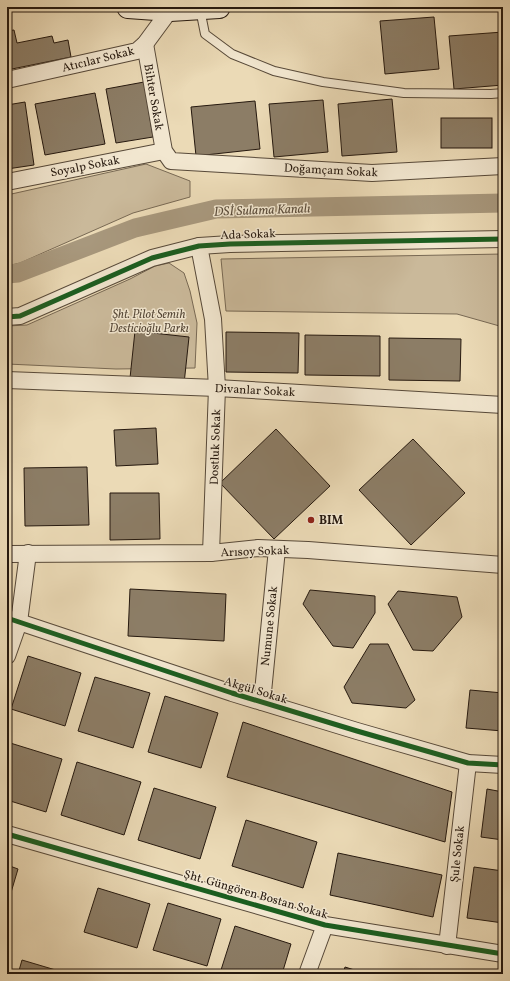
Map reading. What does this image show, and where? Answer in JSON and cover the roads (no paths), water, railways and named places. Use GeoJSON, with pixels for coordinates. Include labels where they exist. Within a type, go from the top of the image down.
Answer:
{"type":"FeatureCollection","features":[{"type":"Feature","properties":{"kind":"main road"},"geometry":{"type":"LineString","coordinates":[[128,7],[170,10],[209,8]]}},
{"type":"Feature","properties":{"kind":"street","name":"Atıcılar Sokak"},"geometry":{"type":"LineString","coordinates":[[7,80],[137,51],[145,44],[170,10]]}},
{"type":"Feature","properties":{"kind":"street","name":"Bihter Sokak"},"geometry":{"type":"LineString","coordinates":[[145,44],[164,151]]}},
{"type":"Feature","properties":{"kind":"street","name":"Doğamçam Sokak"},"geometry":{"type":"LineString","coordinates":[[164,151],[171,161],[372,173],[503,166]]}},
{"type":"Feature","properties":{"kind":"street","name":"Soyalp Sokak"},"geometry":{"type":"LineString","coordinates":[[7,182],[164,151]]}},
{"type":"Feature","properties":{"kind":"street","name":"Ada Sokak"},"geometry":{"type":"LineString","coordinates":[[7,317],[20,316],[152,258],[198,246],[237,244],[503,240]]}},
{"type":"Feature","properties":{"kind":"street","name":"Dostluk Sokak"},"geometry":{"type":"LineString","coordinates":[[198,246],[213,320],[217,388],[211,553]]}},
{"type":"Feature","properties":{"kind":"street","name":"Divanlar Sokak"},"geometry":{"type":"LineString","coordinates":[[7,380],[217,388],[503,405]]}},
{"type":"Feature","properties":{"kind":"street","name":"Arısoy Sokak"},"geometry":{"type":"LineString","coordinates":[[7,554],[211,553],[258,548],[308,550],[503,566]]}},
{"type":"Feature","properties":{"kind":"street","name":"Numune Sokak"},"geometry":{"type":"LineString","coordinates":[[262,702],[277,549]]}},
{"type":"Feature","properties":{"kind":"street"},"geometry":{"type":"LineString","coordinates":[[7,656],[13,620],[28,553]]}},
{"type":"Feature","properties":{"kind":"street","name":"Akgül Sokak"},"geometry":{"type":"LineString","coordinates":[[13,620],[262,702],[468,763],[503,765]]}},
{"type":"Feature","properties":{"kind":"street","name":"Şule Sokak"},"geometry":{"type":"LineString","coordinates":[[447,946],[468,763]]}},
{"type":"Feature","properties":{"kind":"street","name":"Şht. Güngören Bostan Sokak"},"geometry":{"type":"LineString","coordinates":[[7,834],[325,925],[503,954]]}},
{"type":"Feature","properties":{"kind":"street"},"geometry":{"type":"LineString","coordinates":[[307,974],[325,925]]}},
{"type":"Feature","properties":{"kind":"lane"},"geometry":{"type":"LineString","coordinates":[[209,8],[206,34],[232,54],[274,71],[323,82],[404,92],[503,93]]}},
{"type":"Feature","properties":{"kind":"waterway","name":"DSİ Sulama Kanalı"},"geometry":{"type":"LineString","coordinates":[[7,274],[18,273],[135,228],[216,209],[503,203]]}},
{"type":"Feature","properties":{"kind":"place","name":"BIM"},"geometry":{"type":"Point","coordinates":[311,520]}},
{"type":"Feature","properties":{"kind":"park label","name":"Şht. Pilot Semih Desticioğlu Parkı"},"geometry":{"type":"Point","coordinates":[149,321]}}]}
